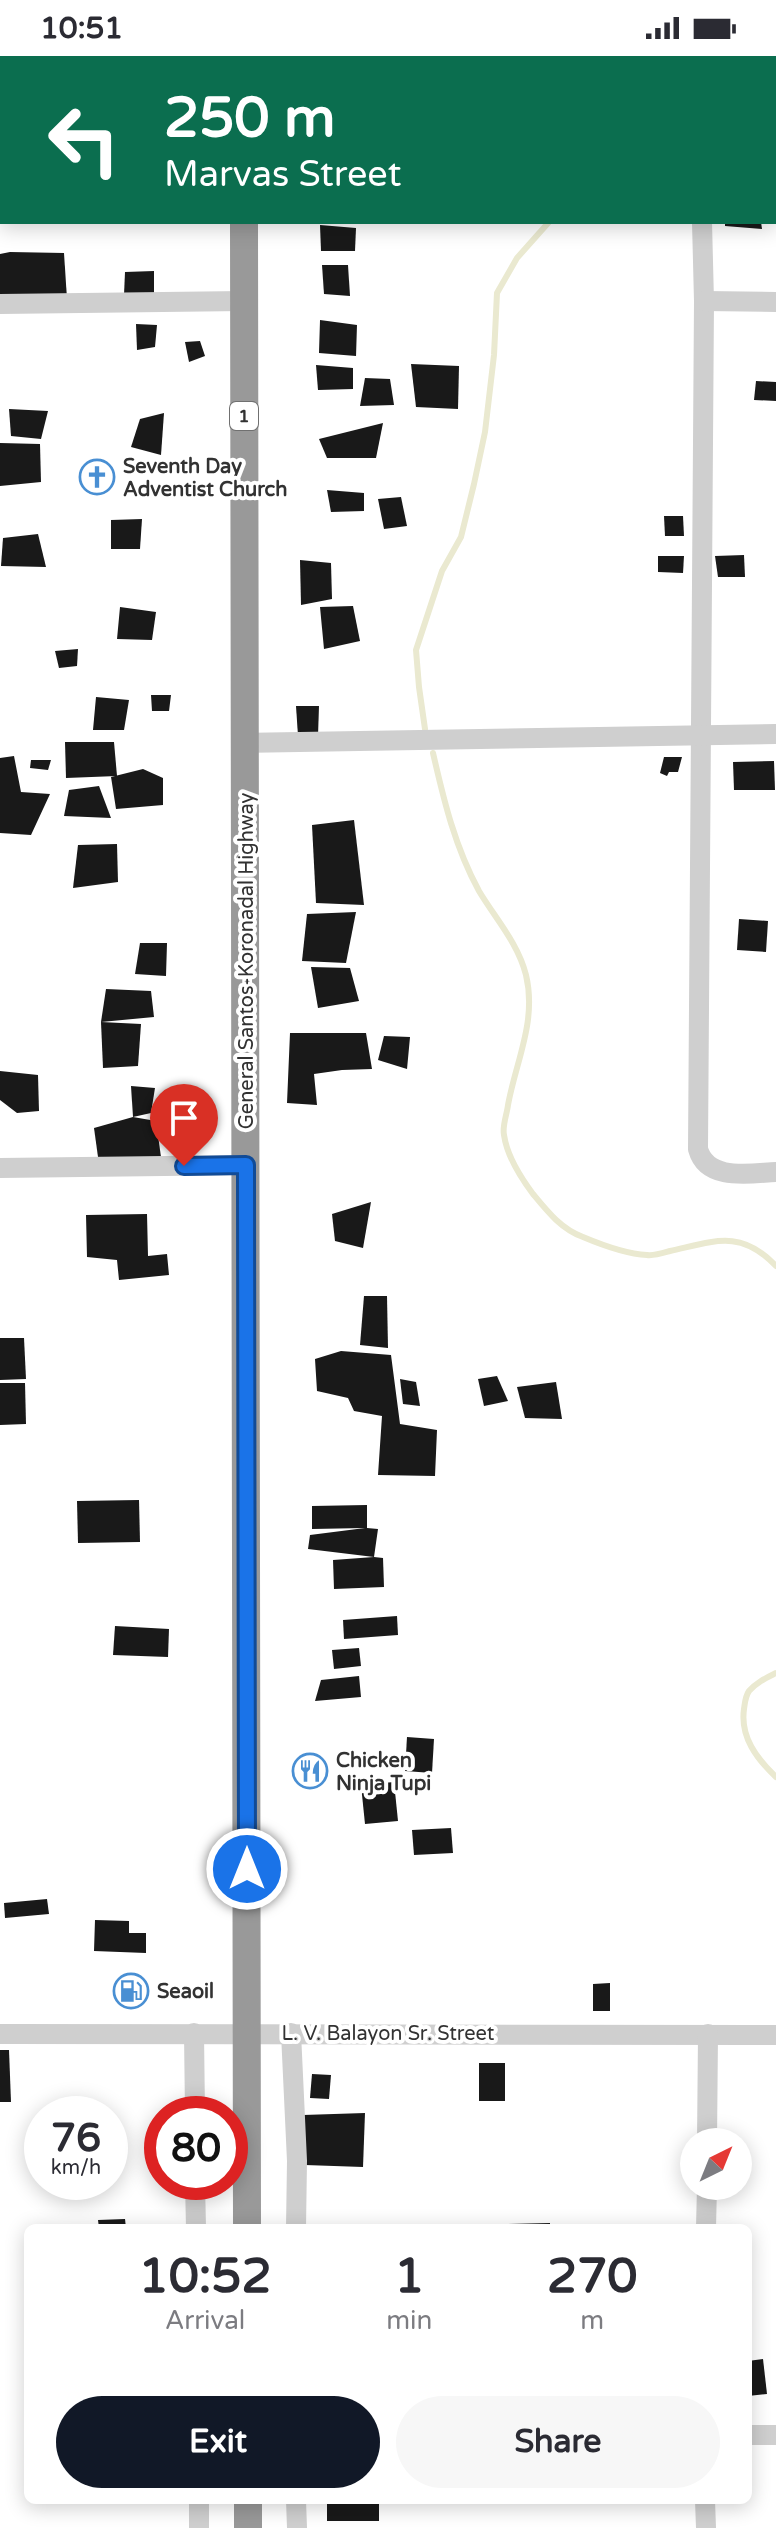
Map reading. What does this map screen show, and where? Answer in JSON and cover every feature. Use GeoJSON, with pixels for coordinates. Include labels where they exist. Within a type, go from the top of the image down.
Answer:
{"type":"FeatureCollection","features":[{"type":"Feature","properties":{"kind":"highway","name":"General Santos-Koronadal Highway"},"geometry":{"type":"LineString","coordinates":[[244,224],[247,2224]]}},
{"type":"Feature","properties":{"kind":"highway"},"geometry":{"type":"LineString","coordinates":[[248,2504],[248,2528]]}},
{"type":"Feature","properties":{"kind":"street"},"geometry":{"type":"LineString","coordinates":[[702,224],[698,1149],[706,1162],[726,1174],[776,1172]]}},
{"type":"Feature","properties":{"kind":"street"},"geometry":{"type":"LineString","coordinates":[[0,304],[244,301]]}},
{"type":"Feature","properties":{"kind":"street"},"geometry":{"type":"LineString","coordinates":[[704,301],[776,302]]}},
{"type":"Feature","properties":{"kind":"street"},"geometry":{"type":"LineString","coordinates":[[246,743],[776,734]]}},
{"type":"Feature","properties":{"kind":"street"},"geometry":{"type":"LineString","coordinates":[[0,1168],[246,1165]]}},
{"type":"Feature","properties":{"kind":"street"},"geometry":{"type":"LineString","coordinates":[[194,2033],[195,2096]]}},
{"type":"Feature","properties":{"kind":"street"},"geometry":{"type":"LineString","coordinates":[[291,2033],[297,2161],[296,2224]]}},
{"type":"Feature","properties":{"kind":"street","name":"L. V. Balayon Sr. Street"},"geometry":{"type":"LineString","coordinates":[[0,2034],[776,2035]]}},
{"type":"Feature","properties":{"kind":"street"},"geometry":{"type":"LineString","coordinates":[[707,2128],[708,2034]]}},
{"type":"Feature","properties":{"kind":"street"},"geometry":{"type":"LineString","coordinates":[[195,2200],[196,2224]]}},
{"type":"Feature","properties":{"kind":"street"},"geometry":{"type":"LineString","coordinates":[[706,2224],[707,2200]]}},
{"type":"Feature","properties":{"kind":"street"},"geometry":{"type":"LineString","coordinates":[[752,2435],[776,2435]]}},
{"type":"Feature","properties":{"kind":"street"},"geometry":{"type":"LineString","coordinates":[[199,2504],[199,2528]]}},
{"type":"Feature","properties":{"kind":"street"},"geometry":{"type":"LineString","coordinates":[[296,2504],[297,2528]]}},
{"type":"Feature","properties":{"kind":"street"},"geometry":{"type":"LineString","coordinates":[[705,2504],[706,2528]]}},
{"type":"Feature","properties":{"kind":"building"},"geometry":{"type":"Polygon","coordinates":[[[761,224],[762,229],[725,226],[761,224]]]}},
{"type":"Feature","properties":{"kind":"building"},"geometry":{"type":"Polygon","coordinates":[[[320,225],[356,228],[355,251],[321,251],[320,225]]]}},
{"type":"Feature","properties":{"kind":"building"},"geometry":{"type":"Polygon","coordinates":[[[64,253],[67,299],[0,301],[0,254],[64,253]]]}},
{"type":"Feature","properties":{"kind":"building"},"geometry":{"type":"Polygon","coordinates":[[[322,265],[348,265],[350,296],[324,294],[322,265]]]}},
{"type":"Feature","properties":{"kind":"building"},"geometry":{"type":"Polygon","coordinates":[[[154,271],[154,296],[124,295],[125,272],[154,271]]]}},
{"type":"Feature","properties":{"kind":"building"},"geometry":{"type":"Polygon","coordinates":[[[320,320],[357,325],[356,356],[319,353],[320,320]]]}},
{"type":"Feature","properties":{"kind":"building"},"geometry":{"type":"Polygon","coordinates":[[[136,324],[157,325],[155,347],[137,350],[136,324]]]}},
{"type":"Feature","properties":{"kind":"building"},"geometry":{"type":"Polygon","coordinates":[[[200,341],[205,356],[189,362],[185,342],[200,341]]]}},
{"type":"Feature","properties":{"kind":"building"},"geometry":{"type":"Polygon","coordinates":[[[411,364],[459,366],[458,409],[416,407],[411,364]]]}},
{"type":"Feature","properties":{"kind":"building"},"geometry":{"type":"Polygon","coordinates":[[[316,365],[353,368],[353,389],[318,390],[316,365]]]}},
{"type":"Feature","properties":{"kind":"building"},"geometry":{"type":"Polygon","coordinates":[[[365,378],[390,379],[394,405],[360,406],[365,378]]]}},
{"type":"Feature","properties":{"kind":"building"},"geometry":{"type":"Polygon","coordinates":[[[756,381],[776,382],[776,401],[754,400],[756,381]]]}},
{"type":"Feature","properties":{"kind":"building"},"geometry":{"type":"Polygon","coordinates":[[[9,409],[48,411],[41,439],[11,436],[9,409]]]}},
{"type":"Feature","properties":{"kind":"building"},"geometry":{"type":"Polygon","coordinates":[[[164,413],[161,455],[131,447],[140,419],[164,413]]]}},
{"type":"Feature","properties":{"kind":"building"},"geometry":{"type":"Polygon","coordinates":[[[383,423],[376,458],[327,458],[319,439],[383,423]]]}},
{"type":"Feature","properties":{"kind":"building"},"geometry":{"type":"Polygon","coordinates":[[[0,443],[40,444],[41,482],[0,486],[0,443]]]}},
{"type":"Feature","properties":{"kind":"building"},"geometry":{"type":"Polygon","coordinates":[[[327,490],[364,493],[364,511],[331,512],[327,490]]]}},
{"type":"Feature","properties":{"kind":"building"},"geometry":{"type":"Polygon","coordinates":[[[401,497],[407,526],[384,529],[378,499],[401,497]]]}},
{"type":"Feature","properties":{"kind":"building"},"geometry":{"type":"Polygon","coordinates":[[[664,516],[683,516],[684,536],[665,536],[664,516]]]}},
{"type":"Feature","properties":{"kind":"building"},"geometry":{"type":"Polygon","coordinates":[[[142,519],[140,549],[111,549],[111,520],[142,519]]]}},
{"type":"Feature","properties":{"kind":"building"},"geometry":{"type":"Polygon","coordinates":[[[38,534],[46,567],[1,566],[3,538],[38,534]]]}},
{"type":"Feature","properties":{"kind":"building"},"geometry":{"type":"Polygon","coordinates":[[[744,555],[745,577],[718,577],[715,556],[744,555]]]}},
{"type":"Feature","properties":{"kind":"building"},"geometry":{"type":"Polygon","coordinates":[[[658,556],[684,556],[683,573],[658,572],[658,556]]]}},
{"type":"Feature","properties":{"kind":"building"},"geometry":{"type":"Polygon","coordinates":[[[300,560],[331,563],[332,599],[301,605],[300,560]]]}},
{"type":"Feature","properties":{"kind":"building"},"geometry":{"type":"Polygon","coordinates":[[[353,606],[360,641],[324,649],[320,607],[353,606]]]}},
{"type":"Feature","properties":{"kind":"building"},"geometry":{"type":"Polygon","coordinates":[[[120,607],[156,612],[152,640],[117,639],[120,607]]]}},
{"type":"Feature","properties":{"kind":"building"},"geometry":{"type":"Polygon","coordinates":[[[78,649],[77,666],[59,668],[55,651],[78,649]]]}},
{"type":"Feature","properties":{"kind":"building"},"geometry":{"type":"Polygon","coordinates":[[[151,695],[171,695],[169,711],[152,711],[151,695]]]}},
{"type":"Feature","properties":{"kind":"building"},"geometry":{"type":"Polygon","coordinates":[[[96,697],[129,700],[124,730],[93,730],[96,697]]]}},
{"type":"Feature","properties":{"kind":"building"},"geometry":{"type":"Polygon","coordinates":[[[296,706],[319,706],[318,736],[298,736],[296,706]]]}},
{"type":"Feature","properties":{"kind":"building"},"geometry":{"type":"Polygon","coordinates":[[[65,742],[114,742],[117,776],[66,778],[65,742]]]}},
{"type":"Feature","properties":{"kind":"building"},"geometry":{"type":"Polygon","coordinates":[[[14,756],[21,792],[50,794],[31,835],[0,833],[0,758],[14,756]]]}},
{"type":"Feature","properties":{"kind":"building"},"geometry":{"type":"Polygon","coordinates":[[[664,757],[682,757],[678,772],[669,772],[667,776],[660,773],[664,757]]]}},
{"type":"Feature","properties":{"kind":"building"},"geometry":{"type":"Polygon","coordinates":[[[31,760],[51,760],[48,770],[30,768],[31,760]]]}},
{"type":"Feature","properties":{"kind":"building"},"geometry":{"type":"Polygon","coordinates":[[[774,761],[775,790],[734,790],[733,762],[774,761]]]}},
{"type":"Feature","properties":{"kind":"building"},"geometry":{"type":"Polygon","coordinates":[[[143,769],[163,778],[163,805],[116,809],[111,777],[143,769]]]}},
{"type":"Feature","properties":{"kind":"building"},"geometry":{"type":"Polygon","coordinates":[[[99,786],[111,818],[64,816],[69,790],[99,786]]]}},
{"type":"Feature","properties":{"kind":"building"},"geometry":{"type":"Polygon","coordinates":[[[354,820],[364,905],[316,903],[312,825],[354,820]]]}},
{"type":"Feature","properties":{"kind":"building"},"geometry":{"type":"Polygon","coordinates":[[[117,844],[118,882],[73,888],[78,845],[117,844]]]}},
{"type":"Feature","properties":{"kind":"building"},"geometry":{"type":"Polygon","coordinates":[[[356,912],[346,963],[302,961],[307,914],[356,912]]]}},
{"type":"Feature","properties":{"kind":"building"},"geometry":{"type":"Polygon","coordinates":[[[739,919],[768,921],[766,952],[737,950],[739,919]]]}},
{"type":"Feature","properties":{"kind":"building"},"geometry":{"type":"Polygon","coordinates":[[[140,943],[167,943],[166,976],[135,974],[140,943]]]}},
{"type":"Feature","properties":{"kind":"building"},"geometry":{"type":"Polygon","coordinates":[[[311,967],[350,968],[359,1001],[318,1008],[311,967]]]}},
{"type":"Feature","properties":{"kind":"building"},"geometry":{"type":"Polygon","coordinates":[[[106,989],[151,991],[154,1017],[101,1022],[106,989]]]}},
{"type":"Feature","properties":{"kind":"building"},"geometry":{"type":"Polygon","coordinates":[[[101,1022],[141,1024],[138,1066],[103,1068],[101,1022]]]}},
{"type":"Feature","properties":{"kind":"building"},"geometry":{"type":"Polygon","coordinates":[[[290,1033],[366,1033],[372,1069],[314,1074],[317,1105],[287,1103],[290,1033]]]}},
{"type":"Feature","properties":{"kind":"building"},"geometry":{"type":"Polygon","coordinates":[[[384,1036],[410,1037],[407,1069],[378,1060],[384,1036]]]}},
{"type":"Feature","properties":{"kind":"building"},"geometry":{"type":"Polygon","coordinates":[[[0,1071],[38,1075],[39,1111],[17,1113],[0,1100],[0,1071]]]}},
{"type":"Feature","properties":{"kind":"building"},"geometry":{"type":"Polygon","coordinates":[[[131,1086],[155,1088],[151,1113],[133,1117],[131,1086]]]}},
{"type":"Feature","properties":{"kind":"building"},"geometry":{"type":"Polygon","coordinates":[[[133,1117],[156,1121],[161,1157],[98,1157],[94,1128],[133,1117]]]}},
{"type":"Feature","properties":{"kind":"building"},"geometry":{"type":"Polygon","coordinates":[[[371,1202],[363,1248],[335,1241],[332,1214],[371,1202]]]}},
{"type":"Feature","properties":{"kind":"building"},"geometry":{"type":"Polygon","coordinates":[[[147,1214],[148,1256],[167,1254],[169,1275],[119,1280],[117,1260],[87,1257],[86,1215],[147,1214]]]}},
{"type":"Feature","properties":{"kind":"building"},"geometry":{"type":"Polygon","coordinates":[[[364,1296],[387,1296],[388,1348],[360,1345],[364,1296]]]}},
{"type":"Feature","properties":{"kind":"building"},"geometry":{"type":"Polygon","coordinates":[[[0,1338],[24,1338],[26,1379],[0,1380],[0,1338]]]}},
{"type":"Feature","properties":{"kind":"building"},"geometry":{"type":"Polygon","coordinates":[[[341,1351],[391,1355],[400,1424],[437,1430],[435,1476],[378,1475],[382,1416],[354,1411],[348,1398],[317,1391],[315,1359],[341,1351]]]}},
{"type":"Feature","properties":{"kind":"building"},"geometry":{"type":"Polygon","coordinates":[[[497,1376],[508,1401],[484,1406],[478,1379],[497,1376]]]}},
{"type":"Feature","properties":{"kind":"building"},"geometry":{"type":"Polygon","coordinates":[[[400,1379],[416,1382],[420,1406],[403,1404],[400,1379]]]}},
{"type":"Feature","properties":{"kind":"building"},"geometry":{"type":"Polygon","coordinates":[[[556,1382],[562,1419],[525,1418],[517,1387],[556,1382]]]}},
{"type":"Feature","properties":{"kind":"building"},"geometry":{"type":"Polygon","coordinates":[[[0,1383],[25,1383],[26,1424],[0,1425],[0,1383]]]}},
{"type":"Feature","properties":{"kind":"building"},"geometry":{"type":"Polygon","coordinates":[[[139,1500],[140,1542],[78,1543],[77,1501],[139,1500]]]}},
{"type":"Feature","properties":{"kind":"building"},"geometry":{"type":"Polygon","coordinates":[[[367,1505],[367,1528],[378,1529],[374,1557],[308,1549],[310,1535],[365,1528],[312,1529],[312,1506],[367,1505]]]}},
{"type":"Feature","properties":{"kind":"building"},"geometry":{"type":"Polygon","coordinates":[[[383,1558],[384,1587],[334,1589],[333,1560],[383,1558]]]}},
{"type":"Feature","properties":{"kind":"building"},"geometry":{"type":"Polygon","coordinates":[[[397,1616],[398,1635],[344,1639],[343,1620],[397,1616]]]}},
{"type":"Feature","properties":{"kind":"building"},"geometry":{"type":"Polygon","coordinates":[[[115,1626],[169,1629],[168,1657],[113,1655],[115,1626]]]}},
{"type":"Feature","properties":{"kind":"building"},"geometry":{"type":"Polygon","coordinates":[[[359,1648],[361,1666],[334,1669],[332,1650],[359,1648]]]}},
{"type":"Feature","properties":{"kind":"building"},"geometry":{"type":"Polygon","coordinates":[[[359,1676],[361,1697],[315,1701],[321,1680],[359,1676]]]}},
{"type":"Feature","properties":{"kind":"building"},"geometry":{"type":"Polygon","coordinates":[[[407,1737],[434,1739],[432,1773],[405,1771],[407,1737]]]}},
{"type":"Feature","properties":{"kind":"building"},"geometry":{"type":"Polygon","coordinates":[[[394,1782],[398,1821],[365,1824],[361,1785],[394,1782]]]}},
{"type":"Feature","properties":{"kind":"building"},"geometry":{"type":"Polygon","coordinates":[[[451,1828],[453,1853],[414,1855],[412,1830],[451,1828]]]}},
{"type":"Feature","properties":{"kind":"building"},"geometry":{"type":"Polygon","coordinates":[[[47,1899],[49,1914],[5,1918],[4,1903],[47,1899]]]}},
{"type":"Feature","properties":{"kind":"building"},"geometry":{"type":"Polygon","coordinates":[[[95,1920],[129,1921],[129,1933],[146,1933],[146,1953],[94,1951],[95,1920]]]}},
{"type":"Feature","properties":{"kind":"building"},"geometry":{"type":"Polygon","coordinates":[[[610,1983],[610,2011],[593,2011],[593,1984],[610,1983]]]}},
{"type":"Feature","properties":{"kind":"building"},"geometry":{"type":"Polygon","coordinates":[[[0,2050],[9,2050],[11,2102],[0,2102],[0,2050]]]}},
{"type":"Feature","properties":{"kind":"building"},"geometry":{"type":"Polygon","coordinates":[[[479,2063],[505,2063],[505,2101],[479,2101],[479,2063]]]}},
{"type":"Feature","properties":{"kind":"building"},"geometry":{"type":"Polygon","coordinates":[[[312,2074],[331,2075],[329,2099],[310,2098],[312,2074]]]}},
{"type":"Feature","properties":{"kind":"building"},"geometry":{"type":"Polygon","coordinates":[[[365,2113],[363,2167],[305,2165],[303,2115],[365,2113]]]}},
{"type":"Feature","properties":{"kind":"building"},"geometry":{"type":"Polygon","coordinates":[[[125,2219],[126,2224],[98,2224],[98,2220],[125,2219]]]}},
{"type":"Feature","properties":{"kind":"building"},"geometry":{"type":"Polygon","coordinates":[[[763,2359],[767,2394],[752,2396],[752,2360],[763,2359]]]}},
{"type":"Feature","properties":{"kind":"building"},"geometry":{"type":"Polygon","coordinates":[[[327,2504],[379,2504],[379,2521],[327,2521],[327,2504]]]}},
{"type":"Feature","properties":{"kind":"waterway"},"geometry":{"type":"LineString","coordinates":[[425,729],[416,650],[442,571],[461,537],[474,484],[485,432],[497,293],[517,258],[547,224]]}},
{"type":"Feature","properties":{"kind":"waterway"},"geometry":{"type":"LineString","coordinates":[[433,753],[463,858],[479,891],[512,941],[526,975],[529,992],[527,1025],[504,1124],[508,1151],[524,1181],[561,1224],[575,1234],[606,1246],[653,1255],[714,1242],[739,1242],[763,1254],[776,1266]]}},
{"type":"Feature","properties":{"kind":"waterway"},"geometry":{"type":"LineString","coordinates":[[776,1673],[749,1691],[743,1719],[751,1747],[776,1777]]}},
{"type":"Feature","properties":{"kind":"place","name":"Seventh Day Adventist Church"},"geometry":{"type":"Point","coordinates":[97,477]}},
{"type":"Feature","properties":{"kind":"place","name":"Chicken Ninja Tupi"},"geometry":{"type":"Point","coordinates":[310,1771]}},
{"type":"Feature","properties":{"kind":"place","name":"Seaoil"},"geometry":{"type":"Point","coordinates":[131,1991]}},
{"type":"Feature","properties":{"kind":"route"},"geometry":{"type":"LineString","coordinates":[[184,1166],[246,1165],[247,1869]]}}]}
